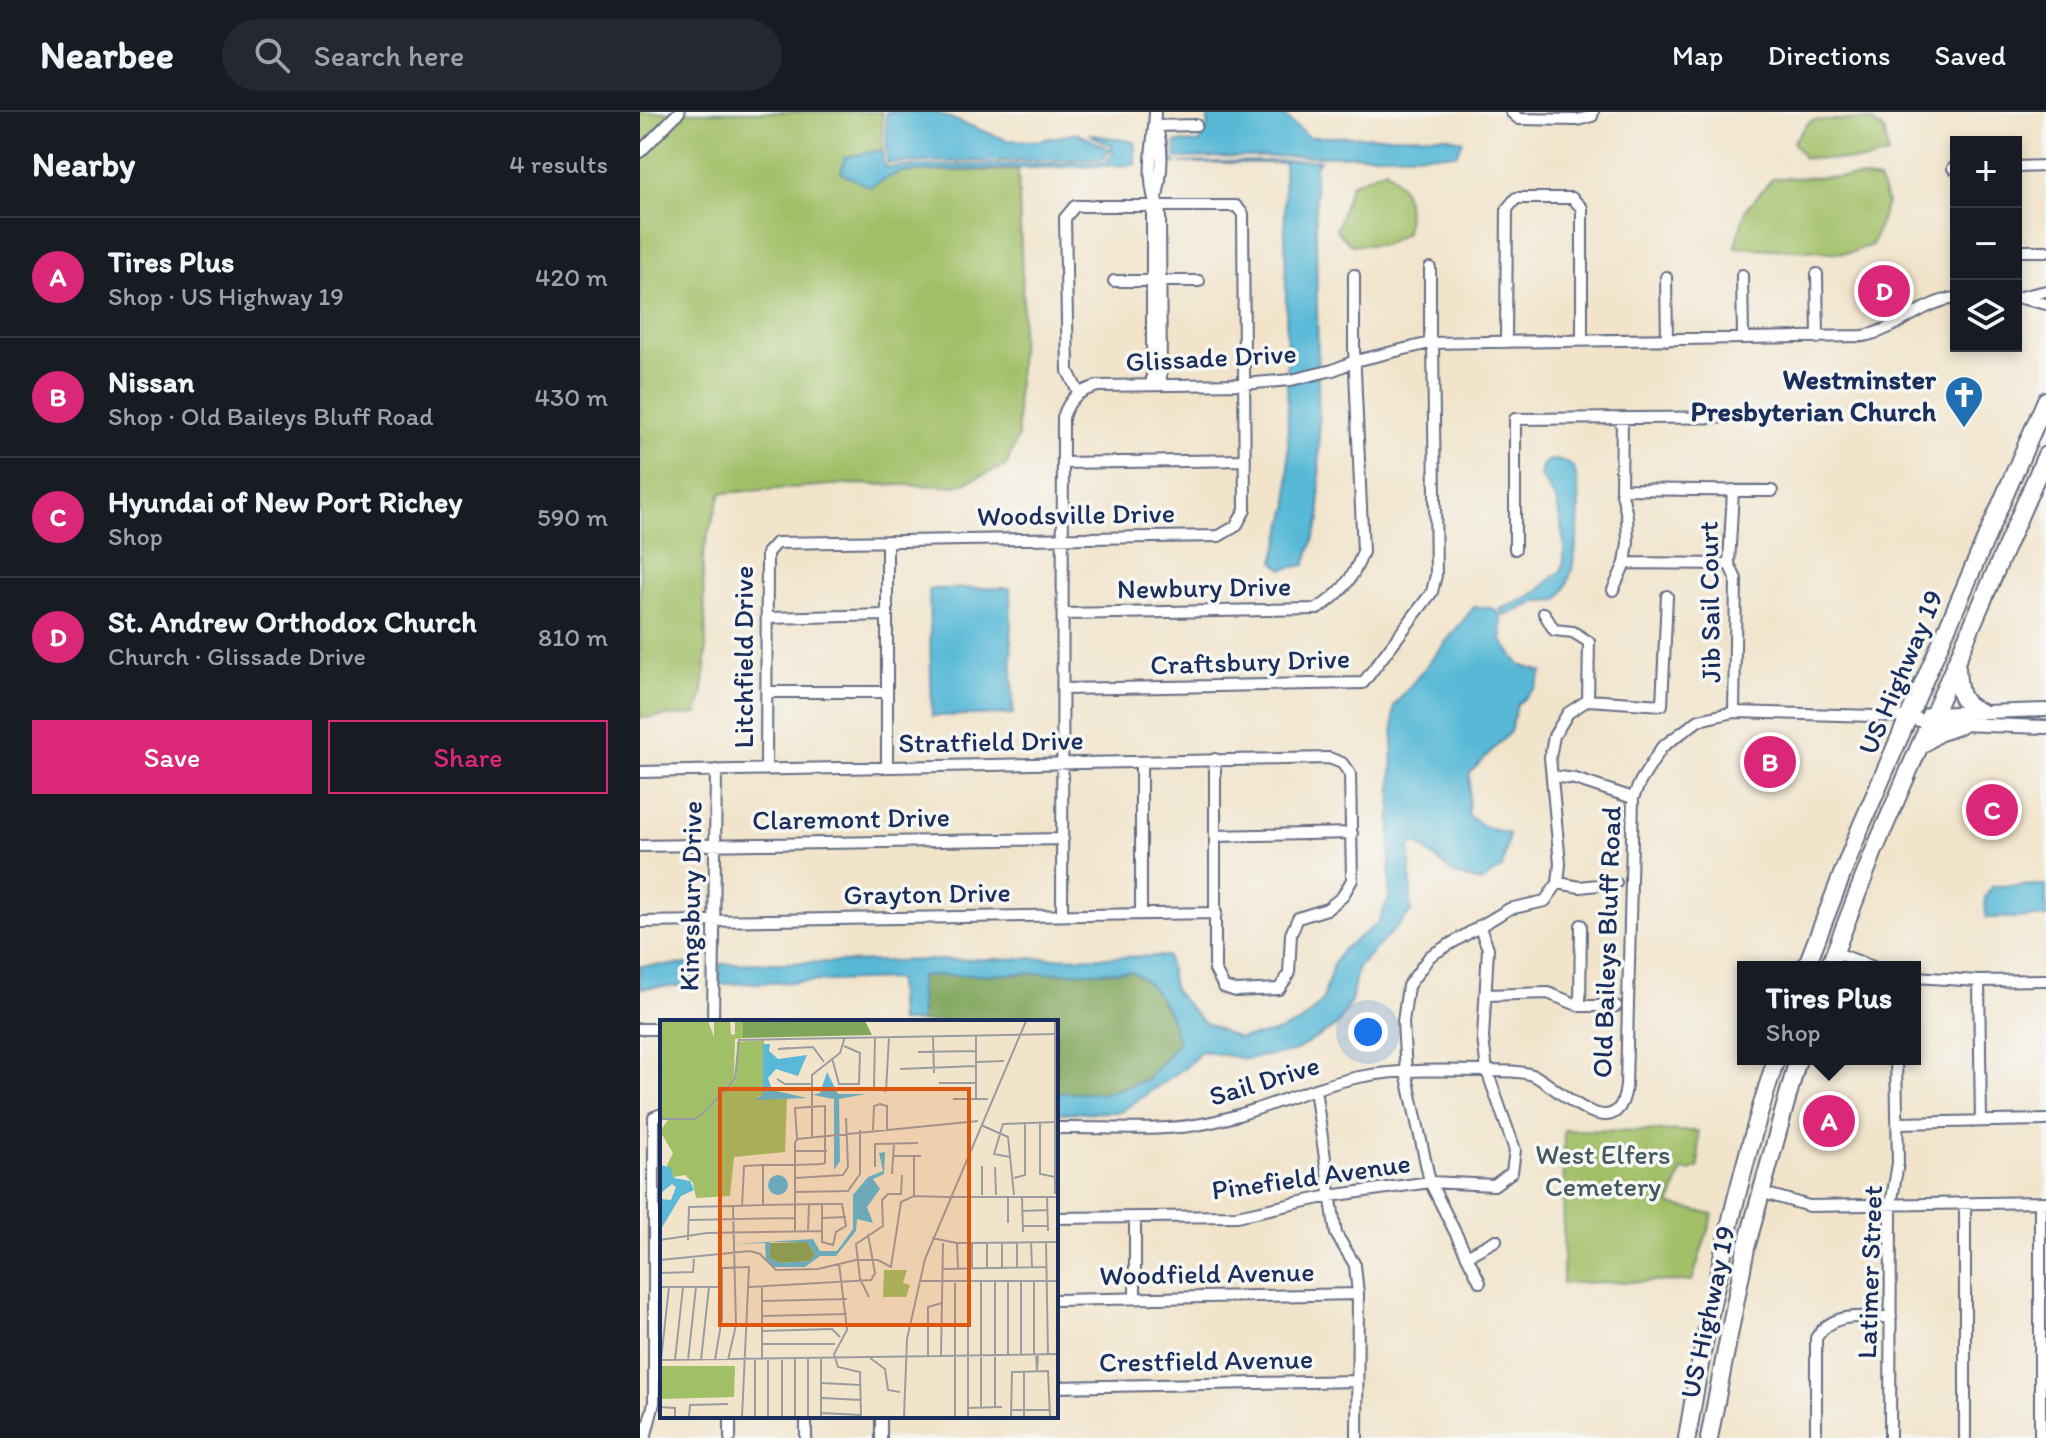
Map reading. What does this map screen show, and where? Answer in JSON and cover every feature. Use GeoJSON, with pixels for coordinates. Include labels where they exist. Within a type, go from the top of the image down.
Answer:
{"type":"FeatureCollection","features":[{"type":"Feature","properties":{"kind":"highway","name":"US Highway 19"},"geometry":{"type":"LineString","coordinates":[[1808,961],[1859,831],[2046,400]]}},
{"type":"Feature","properties":{"kind":"highway","name":"US Highway 19"},"geometry":{"type":"LineString","coordinates":[[1832,959],[1855,896],[2046,455]]}},
{"type":"Feature","properties":{"kind":"highway"},"geometry":{"type":"LineString","coordinates":[[1957,662],[1959,693],[1968,706],[1979,711]]}},
{"type":"Feature","properties":{"kind":"highway"},"geometry":{"type":"LineString","coordinates":[[1919,747],[1938,733],[1960,725]]}},
{"type":"Feature","properties":{"kind":"highway","name":"US Highway 19"},"geometry":{"type":"LineString","coordinates":[[1687,1438],[1713,1298],[1738,1189],[1774,1065]]}},
{"type":"Feature","properties":{"kind":"highway","name":"US Highway 19"},"geometry":{"type":"LineString","coordinates":[[1709,1438],[1730,1318],[1760,1192],[1796,1065]]}},
{"type":"Feature","properties":{"kind":"highway"},"geometry":{"type":"LineString","coordinates":[[1760,1192],[1753,1178],[1753,1163],[1769,1080]]}},
{"type":"Feature","properties":{"kind":"highway"},"geometry":{"type":"LineString","coordinates":[[1730,1318],[1726,1307],[1747,1208],[1747,1198],[1738,1189]]}},
{"type":"Feature","properties":{"kind":"main road"},"geometry":{"type":"LineString","coordinates":[[1909,717],[1932,718],[1979,711],[2046,710]]}},
{"type":"Feature","properties":{"kind":"main road"},"geometry":{"type":"LineString","coordinates":[[1932,718],[1960,725],[2046,727]]}},
{"type":"Feature","properties":{"kind":"street"},"geometry":{"type":"LineString","coordinates":[[640,152],[679,112]]}},
{"type":"Feature","properties":{"kind":"street"},"geometry":{"type":"LineString","coordinates":[[1155,112],[1151,148],[1155,205],[1152,214],[1156,281],[1156,385]]}},
{"type":"Feature","properties":{"kind":"street"},"geometry":{"type":"LineString","coordinates":[[1511,112],[1519,119],[1534,120],[1586,119],[1593,112]]}},
{"type":"Feature","properties":{"kind":"street"},"geometry":{"type":"LineString","coordinates":[[1155,126],[1196,125]]}},
{"type":"Feature","properties":{"kind":"street"},"geometry":{"type":"LineString","coordinates":[[2022,167],[2046,166]]}},
{"type":"Feature","properties":{"kind":"street"},"geometry":{"type":"LineString","coordinates":[[1506,342],[1507,209],[1516,198],[1543,197],[1572,198],[1582,208],[1582,341]]}},
{"type":"Feature","properties":{"kind":"street","name":"Woodsville Drive"},"geometry":{"type":"LineString","coordinates":[[771,546],[776,543],[1219,536],[1236,526],[1245,510],[1245,460],[1243,214],[1236,206],[1075,206],[1065,218],[1068,371],[1078,392]]}},
{"type":"Feature","properties":{"kind":"street"},"geometry":{"type":"LineString","coordinates":[[2022,251],[2046,251]]}},
{"type":"Feature","properties":{"kind":"street"},"geometry":{"type":"LineString","coordinates":[[1430,268],[1431,343]]}},
{"type":"Feature","properties":{"kind":"street"},"geometry":{"type":"LineString","coordinates":[[1817,274],[1818,338]]}},
{"type":"Feature","properties":{"kind":"street","name":"Newbury Drive"},"geometry":{"type":"LineString","coordinates":[[1064,614],[1317,609],[1338,596],[1355,574],[1363,552],[1354,275]]}},
{"type":"Feature","properties":{"kind":"street"},"geometry":{"type":"LineString","coordinates":[[1742,275],[1743,338]]}},
{"type":"Feature","properties":{"kind":"street"},"geometry":{"type":"LineString","coordinates":[[1666,277],[1667,340]]}},
{"type":"Feature","properties":{"kind":"street"},"geometry":{"type":"LineString","coordinates":[[1114,281],[1199,281]]}},
{"type":"Feature","properties":{"kind":"street"},"geometry":{"type":"LineString","coordinates":[[2022,296],[2046,291]]}},
{"type":"Feature","properties":{"kind":"street"},"geometry":{"type":"LineString","coordinates":[[2022,298],[2046,304]]}},
{"type":"Feature","properties":{"kind":"street","name":"Glissade Drive"},"geometry":{"type":"LineString","coordinates":[[1078,392],[1098,386],[1243,384],[1312,377],[1355,361],[1431,343],[1818,338],[1876,334],[1932,303],[1950,299]]}},
{"type":"Feature","properties":{"kind":"street","name":"Craftsbury Drive"},"geometry":{"type":"LineString","coordinates":[[1064,689],[1363,683],[1432,592],[1434,584],[1431,343]]}},
{"type":"Feature","properties":{"kind":"street"},"geometry":{"type":"LineString","coordinates":[[1062,915],[1063,417],[1068,403],[1078,392]]}},
{"type":"Feature","properties":{"kind":"street"},"geometry":{"type":"LineString","coordinates":[[1515,549],[1515,419],[1759,417]]}},
{"type":"Feature","properties":{"kind":"street"},"geometry":{"type":"LineString","coordinates":[[1613,590],[1625,563],[1627,516],[1621,489],[1622,419]]}},
{"type":"Feature","properties":{"kind":"street"},"geometry":{"type":"LineString","coordinates":[[1063,463],[1245,460]]}},
{"type":"Feature","properties":{"kind":"street"},"geometry":{"type":"LineString","coordinates":[[1621,489],[1772,491]]}},
{"type":"Feature","properties":{"kind":"street","name":"Jib Sail Court"},"geometry":{"type":"LineString","coordinates":[[1733,490],[1729,564],[1736,579],[1734,712]]}},
{"type":"Feature","properties":{"kind":"street"},"geometry":{"type":"LineString","coordinates":[[887,542],[887,767]]}},
{"type":"Feature","properties":{"kind":"street","name":"Litchfield Drive"},"geometry":{"type":"LineString","coordinates":[[766,769],[767,553],[771,546]]}},
{"type":"Feature","properties":{"kind":"street"},"geometry":{"type":"LineString","coordinates":[[1625,563],[1729,564]]}},
{"type":"Feature","properties":{"kind":"street"},"geometry":{"type":"LineString","coordinates":[[1480,1282],[1430,1182],[1406,1072],[1403,1022],[1408,986],[1430,956],[1509,909],[1545,901],[1558,883],[1560,864],[1550,757],[1554,736],[1568,713],[1588,700],[1662,705],[1667,596]]}},
{"type":"Feature","properties":{"kind":"street"},"geometry":{"type":"LineString","coordinates":[[1544,613],[1554,630],[1573,632],[1589,642],[1588,700]]}},
{"type":"Feature","properties":{"kind":"street"},"geometry":{"type":"LineString","coordinates":[[768,618],[886,615]]}},
{"type":"Feature","properties":{"kind":"street"},"geometry":{"type":"LineString","coordinates":[[767,692],[886,692]]}},
{"type":"Feature","properties":{"kind":"street","name":"Old Baileys Bluff Road"},"geometry":{"type":"LineString","coordinates":[[1616,1111],[1625,1103],[1626,1086],[1633,798],[1662,747],[1699,720],[1734,712],[1909,717]]}},
{"type":"Feature","properties":{"kind":"street","name":"Stratfield Drive"},"geometry":{"type":"LineString","coordinates":[[640,772],[1329,758],[1342,763],[1350,774],[1352,833]]}},
{"type":"Feature","properties":{"kind":"street"},"geometry":{"type":"LineString","coordinates":[[1215,759],[1215,836],[1216,913],[1215,970],[1224,987],[1236,991],[1279,989],[1289,974],[1291,934],[1298,918],[1327,909],[1342,897],[1352,880],[1352,833],[1215,836]]}},
{"type":"Feature","properties":{"kind":"street"},"geometry":{"type":"LineString","coordinates":[[1141,762],[1141,913]]}},
{"type":"Feature","properties":{"kind":"street","name":"Kingsbury Drive"},"geometry":{"type":"LineString","coordinates":[[713,1020],[716,770]]}},
{"type":"Feature","properties":{"kind":"street"},"geometry":{"type":"LineString","coordinates":[[1552,776],[1575,779],[1633,798]]}},
{"type":"Feature","properties":{"kind":"street","name":"Claremont Drive"},"geometry":{"type":"LineString","coordinates":[[640,846],[1063,839]]}},
{"type":"Feature","properties":{"kind":"street"},"geometry":{"type":"LineString","coordinates":[[1558,883],[1580,887],[1616,883]]}},
{"type":"Feature","properties":{"kind":"street","name":"Grayton Drive"},"geometry":{"type":"LineString","coordinates":[[640,922],[1216,913]]}},
{"type":"Feature","properties":{"kind":"street"},"geometry":{"type":"LineString","coordinates":[[1580,1006],[1581,925]]}},
{"type":"Feature","properties":{"kind":"street","name":"Pinefield Avenue"},"geometry":{"type":"LineString","coordinates":[[1058,1218],[1237,1216],[1330,1196],[1430,1182],[1494,1185],[1512,1172],[1515,1150],[1487,1071],[1483,1038],[1488,948],[1479,926]]}},
{"type":"Feature","properties":{"kind":"street"},"geometry":{"type":"LineString","coordinates":[[1921,977],[1979,981],[2046,980]]}},
{"type":"Feature","properties":{"kind":"street"},"geometry":{"type":"LineString","coordinates":[[1979,981],[1981,1121]]}},
{"type":"Feature","properties":{"kind":"street"},"geometry":{"type":"LineString","coordinates":[[1486,995],[1548,993],[1580,1006],[1616,1006]]}},
{"type":"Feature","properties":{"kind":"street","name":"Latimer Street"},"geometry":{"type":"LineString","coordinates":[[1890,1438],[1891,1205],[1898,1163],[1896,1065]]}},
{"type":"Feature","properties":{"kind":"street","name":"Sail Drive"},"geometry":{"type":"LineString","coordinates":[[1058,1128],[1124,1129],[1195,1125],[1246,1113],[1360,1076],[1406,1072],[1532,1074],[1589,1113],[1604,1116],[1616,1111]]}},
{"type":"Feature","properties":{"kind":"street"},"geometry":{"type":"LineString","coordinates":[[1315,1089],[1336,1234],[1355,1265],[1358,1294],[1357,1438]]}},
{"type":"Feature","properties":{"kind":"street"},"geometry":{"type":"LineString","coordinates":[[645,1438],[654,1403],[654,1226],[658,1116]]}},
{"type":"Feature","properties":{"kind":"street"},"geometry":{"type":"LineString","coordinates":[[1898,1123],[2046,1120]]}},
{"type":"Feature","properties":{"kind":"street"},"geometry":{"type":"LineString","coordinates":[[1760,1192],[1809,1206],[2043,1202],[2040,1438]]}},
{"type":"Feature","properties":{"kind":"street"},"geometry":{"type":"LineString","coordinates":[[1965,1203],[1965,1438]]}},
{"type":"Feature","properties":{"kind":"street"},"geometry":{"type":"LineString","coordinates":[[1135,1217],[1135,1298]]}},
{"type":"Feature","properties":{"kind":"street"},"geometry":{"type":"LineString","coordinates":[[640,1226],[654,1226]]}},
{"type":"Feature","properties":{"kind":"street"},"geometry":{"type":"LineString","coordinates":[[1467,1256],[1496,1240]]}},
{"type":"Feature","properties":{"kind":"street","name":"Woodfield Avenue"},"geometry":{"type":"LineString","coordinates":[[1058,1300],[1358,1294]]}},
{"type":"Feature","properties":{"kind":"street"},"geometry":{"type":"LineString","coordinates":[[1816,1438],[1816,1338],[1824,1327],[1836,1319],[1891,1317]]}},
{"type":"Feature","properties":{"kind":"street","name":"Crestfield Avenue"},"geometry":{"type":"LineString","coordinates":[[1058,1387],[1357,1381]]}},
{"type":"Feature","properties":{"kind":"green space"},"geometry":{"type":"Polygon","coordinates":[[[640,112],[674,112],[640,147],[640,112]]]}},
{"type":"Feature","properties":{"kind":"green space"},"geometry":{"type":"Polygon","coordinates":[[[685,112],[882,112],[883,150],[845,157],[900,172],[1018,170],[1023,303],[1017,398],[1018,436],[1006,466],[956,486],[846,484],[721,493],[703,557],[706,659],[697,714],[640,718],[640,158],[685,112]]]}},
{"type":"Feature","properties":{"kind":"green space"},"geometry":{"type":"Polygon","coordinates":[[[1814,120],[1870,120],[1885,132],[1888,155],[1865,161],[1804,158],[1793,142],[1814,120]]]}},
{"type":"Feature","properties":{"kind":"green space"},"geometry":{"type":"Polygon","coordinates":[[[1386,169],[1406,198],[1406,233],[1383,245],[1351,245],[1336,230],[1351,184],[1386,169]]]}},
{"type":"Feature","properties":{"kind":"green space"},"geometry":{"type":"Polygon","coordinates":[[[1859,177],[1879,180],[1887,203],[1872,245],[1849,253],[1735,247],[1746,209],[1773,178],[1859,177]]]}},
{"type":"Feature","properties":{"kind":"green space"},"geometry":{"type":"Polygon","coordinates":[[[1131,971],[1148,984],[1162,1002],[1178,1043],[1147,1080],[1106,1093],[1058,1093],[1058,1020],[921,1020],[919,976],[1131,971]]]}},
{"type":"Feature","properties":{"kind":"green space","name":"West Elfers Cemetery"},"geometry":{"type":"Polygon","coordinates":[[[1564,1130],[1698,1131],[1699,1167],[1682,1170],[1670,1205],[1713,1214],[1692,1281],[1563,1283],[1564,1130]]]}},
{"type":"Feature","properties":{"kind":"water"},"geometry":{"type":"Polygon","coordinates":[[[886,112],[934,112],[1007,140],[1035,141],[1078,133],[1111,150],[1103,159],[887,163],[886,112]]]}},
{"type":"Feature","properties":{"kind":"water"},"geometry":{"type":"Polygon","coordinates":[[[1209,112],[1279,112],[1309,137],[1445,136],[1463,141],[1457,154],[1176,158],[1176,142],[1199,143],[1207,130],[1209,112]]]}},
{"type":"Feature","properties":{"kind":"water"},"geometry":{"type":"Polygon","coordinates":[[[1089,134],[1135,142],[1135,165],[900,172],[869,187],[841,173],[845,157],[883,150],[883,163],[887,167],[1106,162],[1113,153],[1112,146],[1089,134]]]}},
{"type":"Feature","properties":{"kind":"water"},"geometry":{"type":"Polygon","coordinates":[[[1172,143],[1172,158],[1176,163],[1169,163],[1167,146],[1172,143]]]}},
{"type":"Feature","properties":{"kind":"water"},"geometry":{"type":"Polygon","coordinates":[[[1320,160],[1315,167],[1320,519],[1305,565],[1282,569],[1274,561],[1289,504],[1284,163],[1176,163],[1320,160]]]}},
{"type":"Feature","properties":{"kind":"water"},"geometry":{"type":"Polygon","coordinates":[[[1556,460],[1574,468],[1579,498],[1577,537],[1570,574],[1558,600],[1539,601],[1505,616],[1500,609],[1524,600],[1561,571],[1564,543],[1557,502],[1540,476],[1542,466],[1547,461],[1556,460]]]}},
{"type":"Feature","properties":{"kind":"water"},"geometry":{"type":"Polygon","coordinates":[[[1010,588],[1013,714],[932,716],[929,589],[1010,588]]]}},
{"type":"Feature","properties":{"kind":"water"},"geometry":{"type":"Polygon","coordinates":[[[1474,607],[1492,608],[1501,615],[1502,641],[1520,665],[1542,672],[1536,687],[1517,705],[1510,732],[1470,773],[1468,815],[1483,826],[1509,834],[1502,868],[1480,882],[1455,875],[1417,843],[1410,847],[1411,912],[1357,968],[1351,1002],[1336,1026],[1293,1052],[1246,1059],[1202,1051],[1186,1067],[1120,1112],[1058,1113],[1058,1093],[1106,1093],[1147,1080],[1178,1043],[1162,1001],[1148,984],[1131,971],[920,976],[921,1020],[899,1020],[897,979],[719,984],[720,964],[1167,956],[1174,991],[1203,1022],[1238,1038],[1274,1033],[1301,1022],[1322,1002],[1333,965],[1342,950],[1378,923],[1389,898],[1394,706],[1474,607]]]}},
{"type":"Feature","properties":{"kind":"water"},"geometry":{"type":"Polygon","coordinates":[[[2046,885],[2046,917],[1986,918],[1985,897],[1993,886],[2046,885]]]}},
{"type":"Feature","properties":{"kind":"water"},"geometry":{"type":"Polygon","coordinates":[[[695,964],[694,985],[640,988],[640,966],[695,964]]]}},
{"type":"Feature","properties":{"kind":"place","name":"St. Andrew Orthodox Church"},"geometry":{"type":"Point","coordinates":[1884,291]}},
{"type":"Feature","properties":{"kind":"place","name":"Westminster Presbyterian Church"},"geometry":{"type":"Point","coordinates":[1964,429]}},
{"type":"Feature","properties":{"kind":"place","name":"Nissan"},"geometry":{"type":"Point","coordinates":[1770,762]}},
{"type":"Feature","properties":{"kind":"place","name":"Hyundai of New Port Richey"},"geometry":{"type":"Point","coordinates":[1992,810]}},
{"type":"Feature","properties":{"kind":"place","name":"Tires Plus"},"geometry":{"type":"Point","coordinates":[1829,1121]}}]}
